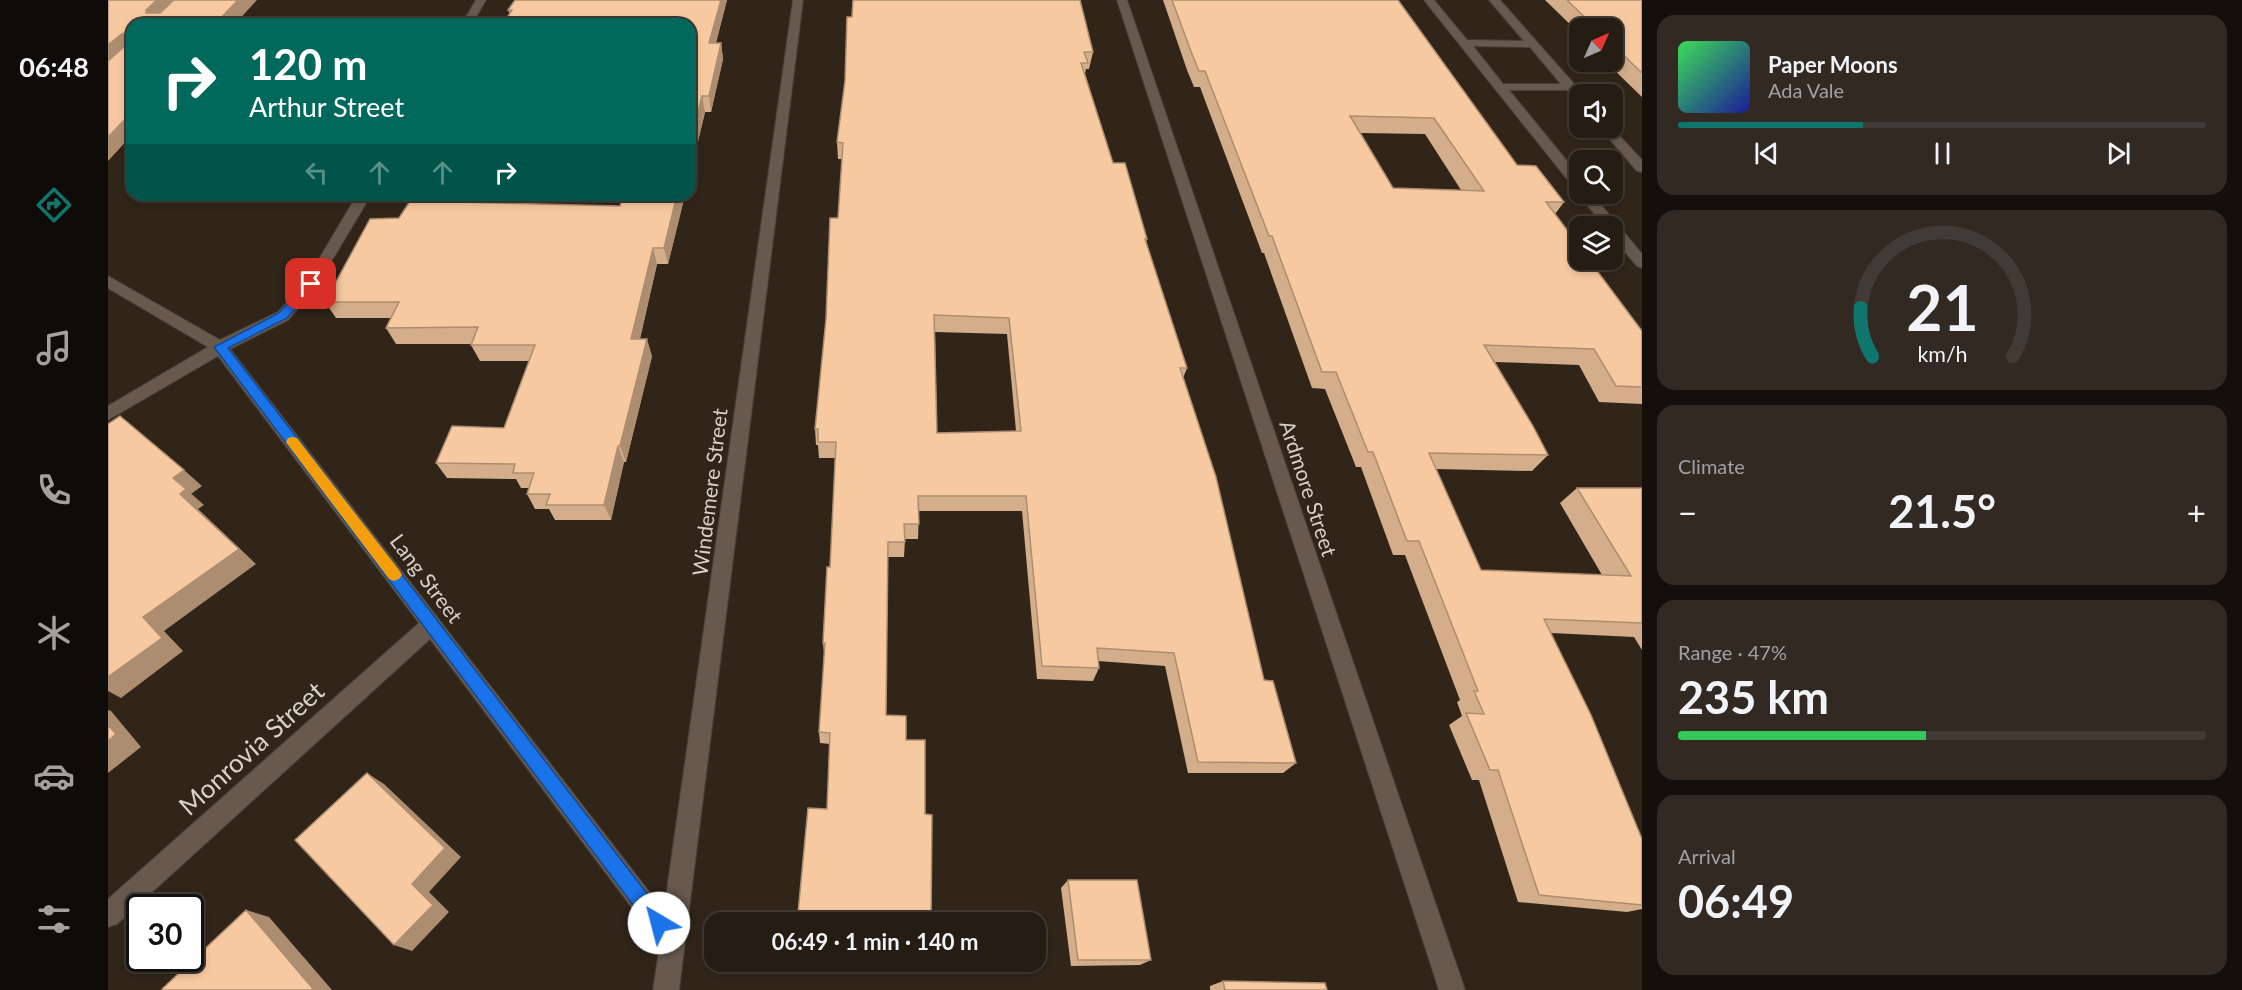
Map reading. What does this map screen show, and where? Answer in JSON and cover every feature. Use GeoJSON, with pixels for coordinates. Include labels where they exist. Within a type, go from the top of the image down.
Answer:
{"type":"FeatureCollection","features":[{"type":"Feature","properties":{"kind":"street"},"geometry":{"type":"LineString","coordinates":[[470,18],[481,0]]}},
{"type":"Feature","properties":{"kind":"street","name":"Windemere Street"},"geometry":{"type":"LineString","coordinates":[[666,990],[798,0]]}},
{"type":"Feature","properties":{"kind":"street","name":"Ardmore Street"},"geometry":{"type":"LineString","coordinates":[[1122,0],[1452,990]]}},
{"type":"Feature","properties":{"kind":"street"},"geometry":{"type":"LineString","coordinates":[[1429,0],[1569,173]]}},
{"type":"Feature","properties":{"kind":"street"},"geometry":{"type":"LineString","coordinates":[[1494,0],[1569,86]]}},
{"type":"Feature","properties":{"kind":"street"},"geometry":{"type":"LineString","coordinates":[[1463,43],[1532,44]]}},
{"type":"Feature","properties":{"kind":"street"},"geometry":{"type":"LineString","coordinates":[[1499,87],[1569,87]]}},
{"type":"Feature","properties":{"kind":"street"},"geometry":{"type":"LineString","coordinates":[[1615,138],[1642,168]]}},
{"type":"Feature","properties":{"kind":"street"},"geometry":{"type":"LineString","coordinates":[[108,414],[220,347],[283,316],[311,284],[360,201]]}},
{"type":"Feature","properties":{"kind":"street"},"geometry":{"type":"LineString","coordinates":[[1593,204],[1603,216]]}},
{"type":"Feature","properties":{"kind":"street"},"geometry":{"type":"LineString","coordinates":[[1623,240],[1642,263]]}},
{"type":"Feature","properties":{"kind":"street","name":"Lang Street"},"geometry":{"type":"LineString","coordinates":[[108,281],[220,347],[673,942]]}},
{"type":"Feature","properties":{"kind":"street","name":"Monrovia Street"},"geometry":{"type":"LineString","coordinates":[[108,915],[432,624]]}},
{"type":"Feature","properties":{"kind":"building"},"geometry":{"type":"Polygon","coordinates":[[[108,0],[157,0],[146,10],[146,13],[160,13],[174,0],[238,0],[221,18],[126,18],[126,118],[108,137],[108,61],[125,46],[125,35],[123,33],[108,45],[108,0]]]}},
{"type":"Feature","properties":{"kind":"building"},"geometry":{"type":"Polygon","coordinates":[[[515,0],[721,0],[709,43],[721,43],[709,96],[702,96],[696,120],[696,18],[507,18],[512,10],[508,10],[515,0]]]}},
{"type":"Feature","properties":{"kind":"building"},"geometry":{"type":"Polygon","coordinates":[[[853,0],[1080,0],[1093,52],[1084,52],[1088,63],[1081,63],[1113,163],[1125,163],[1147,239],[1145,239],[1187,368],[1180,368],[1216,477],[1264,680],[1273,681],[1296,763],[1198,762],[1174,653],[1097,648],[1099,668],[1042,666],[1026,496],[918,496],[919,524],[904,524],[905,542],[888,542],[886,715],[906,716],[906,740],[925,740],[925,814],[932,815],[931,912],[798,912],[808,808],[827,809],[830,733],[819,732],[836,442],[818,442],[818,429],[815,429],[826,319],[830,218],[838,218],[843,143],[837,142],[845,81],[847,17],[852,17],[853,0]],[[934,315],[937,433],[1021,431],[1009,318],[934,315]]]}},
{"type":"Feature","properties":{"kind":"building"},"geometry":{"type":"Polygon","coordinates":[[[1172,0],[1398,0],[1517,165],[1536,166],[1564,202],[1546,202],[1569,232],[1569,270],[1596,270],[1642,331],[1642,387],[1616,386],[1594,349],[1484,345],[1548,455],[1429,453],[1481,570],[1631,576],[1577,488],[1642,488],[1642,623],[1544,619],[1591,715],[1642,839],[1642,905],[1539,895],[1498,770],[1490,770],[1466,713],[1484,714],[1474,691],[1478,691],[1419,541],[1407,541],[1373,452],[1368,452],[1336,372],[1322,372],[1272,236],[1269,236],[1205,71],[1199,71],[1172,0]],[[1350,116],[1393,188],[1484,191],[1434,118],[1350,116]]]}},
{"type":"Feature","properties":{"kind":"building"},"geometry":{"type":"Polygon","coordinates":[[[1567,0],[1642,0],[1642,73],[1623,55],[1623,18],[1586,18],[1567,0]]]}},
{"type":"Feature","properties":{"kind":"building"},"geometry":{"type":"Polygon","coordinates":[[[410,201],[620,206],[622,201],[676,201],[664,248],[653,248],[631,339],[647,339],[604,505],[546,505],[550,494],[527,494],[534,473],[513,473],[515,464],[436,463],[452,426],[504,428],[535,345],[471,345],[478,327],[386,328],[399,302],[325,302],[370,219],[399,218],[410,201]]]}},
{"type":"Feature","properties":{"kind":"building"},"geometry":{"type":"Polygon","coordinates":[[[120,416],[184,470],[173,478],[186,489],[180,494],[239,549],[143,617],[162,638],[108,677],[108,424],[120,416]]]}},
{"type":"Feature","properties":{"kind":"building"},"geometry":{"type":"Polygon","coordinates":[[[108,725],[116,734],[108,741],[108,725]]]}},
{"type":"Feature","properties":{"kind":"building"},"geometry":{"type":"Polygon","coordinates":[[[367,773],[445,848],[412,884],[433,905],[394,945],[295,840],[367,773]]]}},
{"type":"Feature","properties":{"kind":"building"},"geometry":{"type":"Polygon","coordinates":[[[1068,880],[1137,880],[1151,960],[1078,960],[1068,880]]]}},
{"type":"Feature","properties":{"kind":"building"},"geometry":{"type":"Polygon","coordinates":[[[246,910],[314,990],[162,990],[180,972],[204,972],[204,950],[246,910]]]}},
{"type":"Feature","properties":{"kind":"building"},"geometry":{"type":"Polygon","coordinates":[[[1223,981],[1325,983],[1327,990],[1225,990],[1223,981]]]}},
{"type":"Feature","properties":{"kind":"slow traffic"},"geometry":{"type":"LineString","coordinates":[[293,442],[394,575]]}},
{"type":"Feature","properties":{"kind":"route"},"geometry":{"type":"LineString","coordinates":[[311,284],[283,316],[220,347],[659,923]]}}]}
